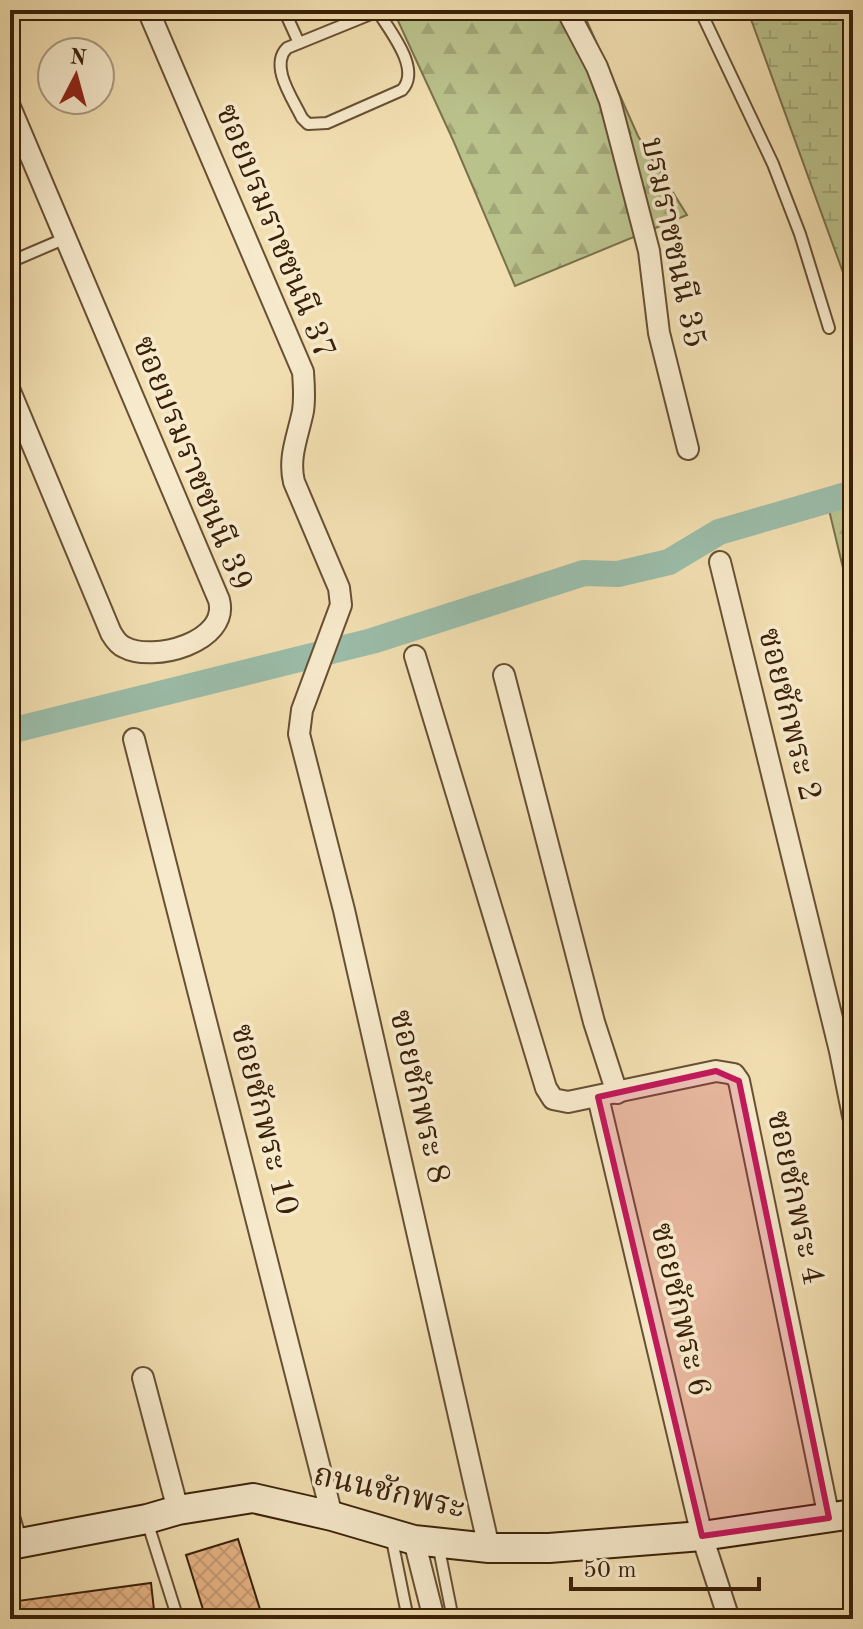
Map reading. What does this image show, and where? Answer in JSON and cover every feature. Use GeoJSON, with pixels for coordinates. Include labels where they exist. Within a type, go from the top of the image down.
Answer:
{"type":"FeatureCollection","features":[{"type":"Feature","properties":{"kind":"street","name":"ซอยบรมราชชนนี 37"},"geometry":{"type":"LineString","coordinates":[[148,10],[303,372],[304,404],[290,467],[339,588],[341,605],[320,661]]}},
{"type":"Feature","properties":{"kind":"street","name":"บรมราชชนนี 35"},"geometry":{"type":"LineString","coordinates":[[567,10],[597,67],[610,101],[649,251],[659,333],[688,449]]}},
{"type":"Feature","properties":{"kind":"street","name":"ซอยบรมราชชนนี 39"},"geometry":{"type":"LineString","coordinates":[[10,107],[219,600],[219,619],[196,642],[164,651],[143,652],[122,647],[111,633],[10,391]]}},
{"type":"Feature","properties":{"kind":"street","name":"ซอยชักพระ 2"},"geometry":{"type":"LineString","coordinates":[[720,562],[840,1051],[853,1116]]}},
{"type":"Feature","properties":{"kind":"street"},"geometry":{"type":"LineString","coordinates":[[415,656],[546,1088],[559,1102],[608,1095]]}},
{"type":"Feature","properties":{"kind":"street","name":"ซอยชักพระ 8"},"geometry":{"type":"LineString","coordinates":[[320,661],[302,710],[299,734],[351,941],[489,1548]]}},
{"type":"Feature","properties":{"kind":"street","name":"ซอยชักพระ 6"},"geometry":{"type":"LineString","coordinates":[[504,675],[594,1022],[702,1536],[729,1619]]}},
{"type":"Feature","properties":{"kind":"street","name":"ซอยชักพระ 10"},"geometry":{"type":"LineString","coordinates":[[134,739],[332,1516]]}},
{"type":"Feature","properties":{"kind":"street","name":"ซอยชักพระ 4"},"geometry":{"type":"LineString","coordinates":[[608,1095],[716,1071],[734,1074],[739,1081],[841,1516]]}},
{"type":"Feature","properties":{"kind":"street"},"geometry":{"type":"LineString","coordinates":[[143,1378],[178,1510]]}},
{"type":"Feature","properties":{"kind":"street","name":"ถนนชักพระ"},"geometry":{"type":"LineString","coordinates":[[12,1537],[147,1519],[178,1510],[253,1498],[414,1539],[489,1548],[549,1548],[702,1536],[841,1516]]}},
{"type":"Feature","properties":{"kind":"street"},"geometry":{"type":"LineString","coordinates":[[414,1539],[434,1619]]}},
{"type":"Feature","properties":{"kind":"lane"},"geometry":{"type":"LineString","coordinates":[[284,10],[299,43]]}},
{"type":"Feature","properties":{"kind":"lane"},"geometry":{"type":"LineString","coordinates":[[700,10],[773,164],[800,234],[829,328]]}},
{"type":"Feature","properties":{"kind":"lane"},"geometry":{"type":"LineString","coordinates":[[378,11],[403,55],[409,74],[408,83],[402,90],[327,123],[316,125],[302,118],[280,69],[281,54],[299,43],[378,11]]}},
{"type":"Feature","properties":{"kind":"lane"},"geometry":{"type":"LineString","coordinates":[[10,262],[66,238]]}},
{"type":"Feature","properties":{"kind":"lane"},"geometry":{"type":"LineString","coordinates":[[147,1519],[178,1619]]}},
{"type":"Feature","properties":{"kind":"lane"},"geometry":{"type":"LineString","coordinates":[[408,1619],[414,1539]]}},
{"type":"Feature","properties":{"kind":"lane"},"geometry":{"type":"LineString","coordinates":[[414,1539],[453,1619]]}},
{"type":"Feature","properties":{"kind":"highlighted area"},"geometry":{"type":"Polygon","coordinates":[[[716,1071],[739,1081],[829,1518],[702,1536],[598,1097],[716,1071]]]}},
{"type":"Feature","properties":{"kind":"green space"},"geometry":{"type":"Polygon","coordinates":[[[393,10],[582,10],[638,136],[687,215],[515,286],[393,10]]]}},
{"type":"Feature","properties":{"kind":"green space"},"geometry":{"type":"Polygon","coordinates":[[[853,10],[853,300],[748,11],[853,10]]]}},
{"type":"Feature","properties":{"kind":"green space"},"geometry":{"type":"Polygon","coordinates":[[[853,503],[853,597],[850,597],[829,510],[853,503]]]}},
{"type":"Feature","properties":{"kind":"building"},"geometry":{"type":"Polygon","coordinates":[[[238,1539],[263,1619],[206,1619],[186,1555],[238,1539]]]}},
{"type":"Feature","properties":{"kind":"building"},"geometry":{"type":"Polygon","coordinates":[[[151,1583],[155,1619],[10,1619],[10,1602],[151,1583]]]}},
{"type":"Feature","properties":{"kind":"waterway"},"geometry":{"type":"LineString","coordinates":[[10,731],[372,641],[584,573],[618,574],[669,562],[719,532],[853,493]]}}]}
